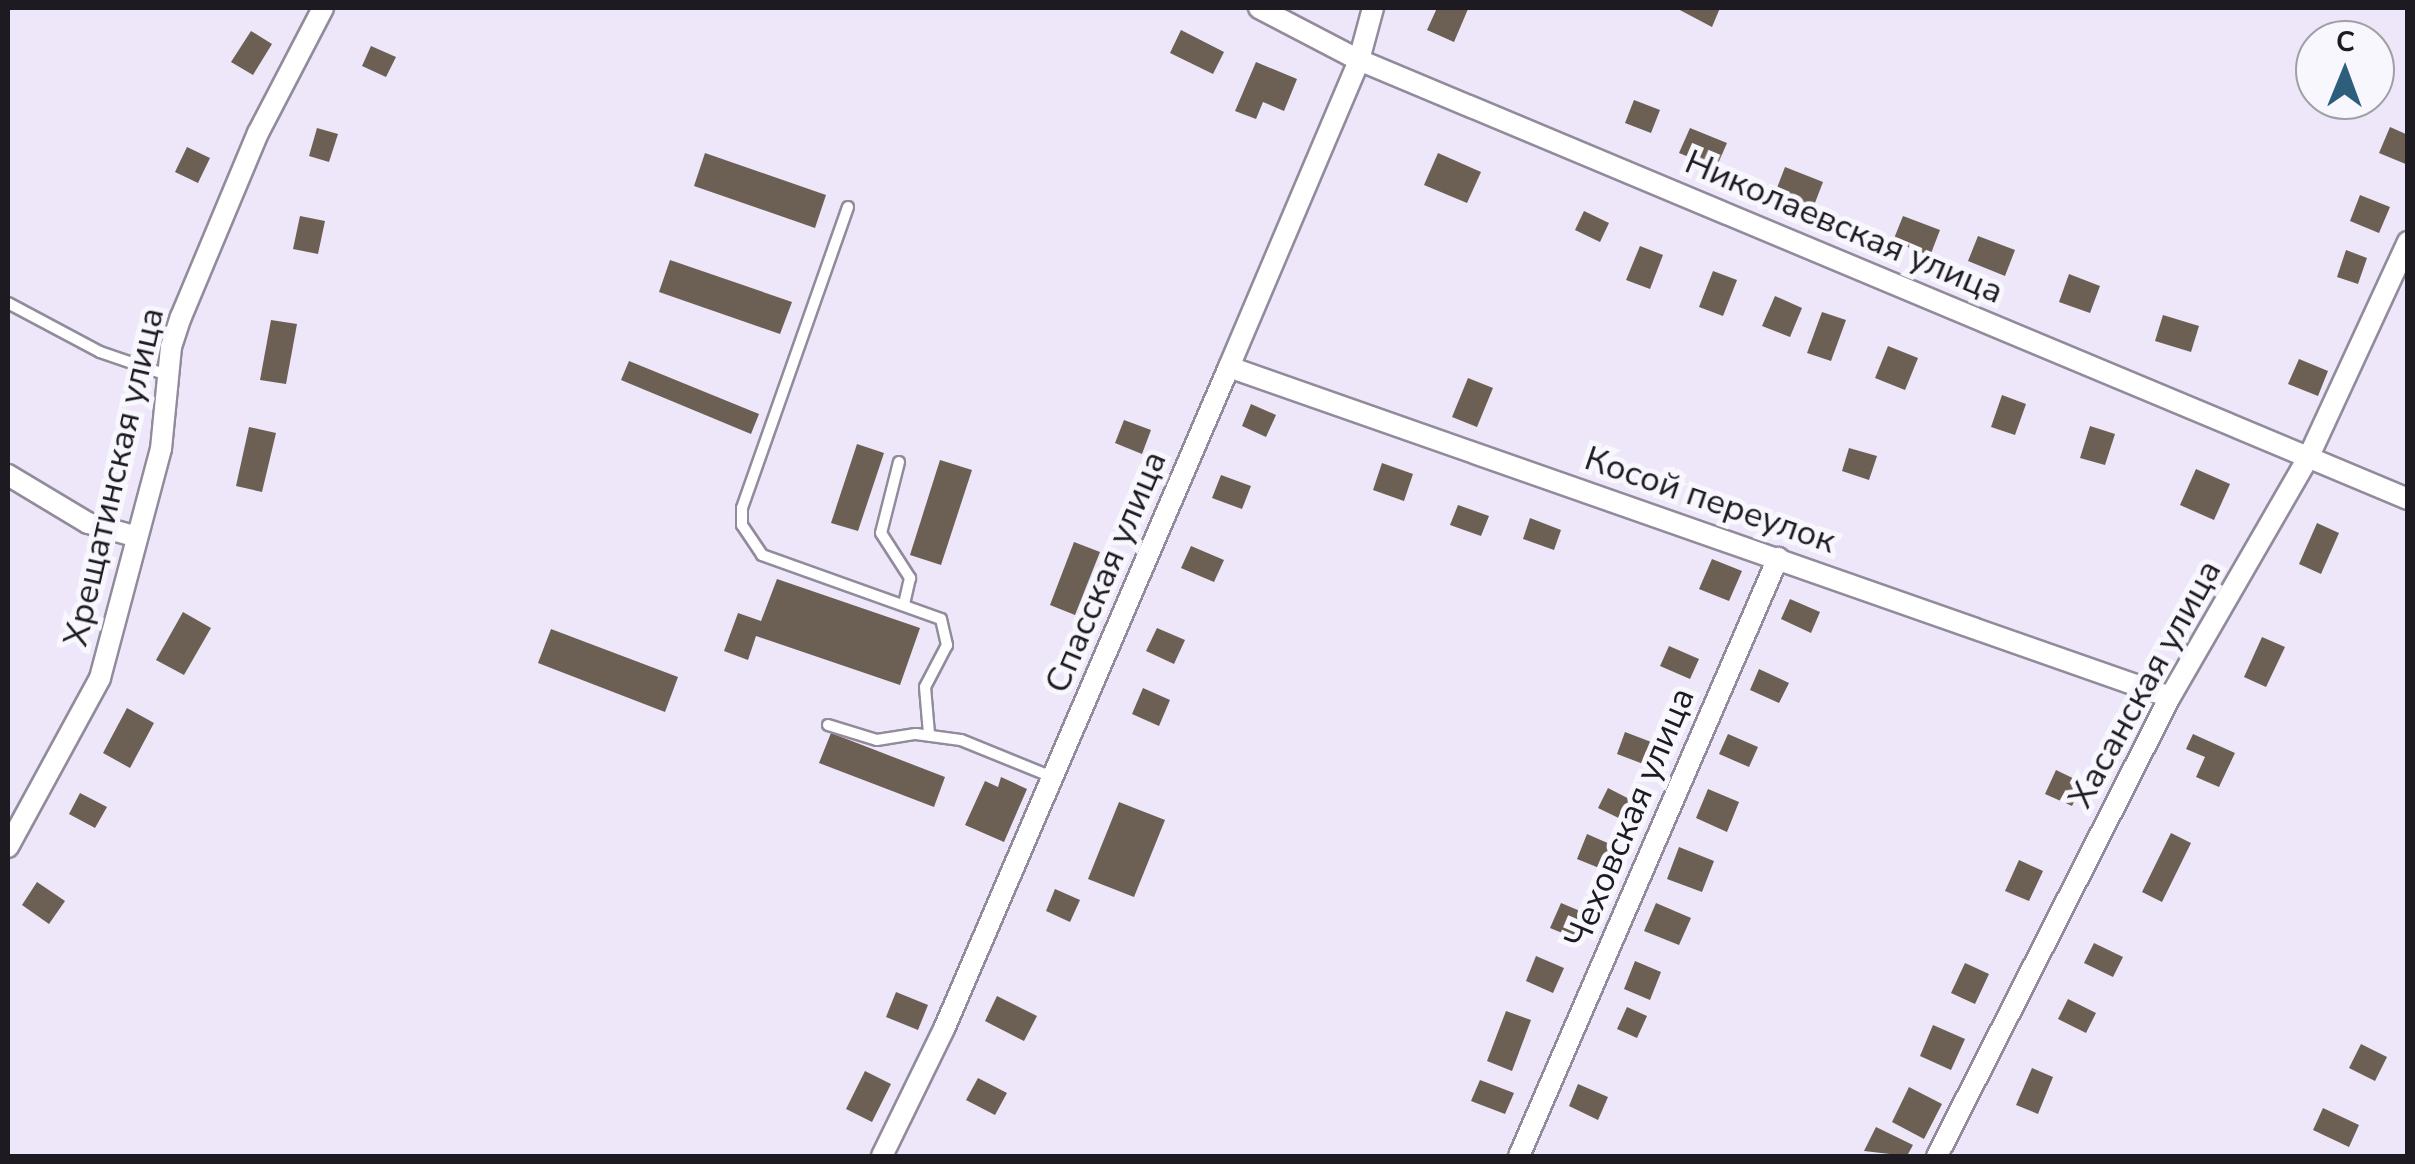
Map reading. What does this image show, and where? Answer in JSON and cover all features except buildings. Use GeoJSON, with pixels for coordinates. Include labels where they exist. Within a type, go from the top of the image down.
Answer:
{"type":"FeatureCollection","features":[{"type":"Feature","properties":{"kind":"street","name":"Хрещатинская улица"},"geometry":{"type":"LineString","coordinates":[[8,847],[100,678],[120,616],[134,536],[161,449],[171,347],[205,254],[323,8]]}},
{"type":"Feature","properties":{"kind":"street","name":"Николаевская улица"},"geometry":{"type":"LineString","coordinates":[[1259,8],[1359,60],[2408,498]]}},
{"type":"Feature","properties":{"kind":"street","name":"Спасская улица"},"geometry":{"type":"LineString","coordinates":[[882,1156],[1053,778],[1229,367],[1359,60],[1373,8]]}},
{"type":"Feature","properties":{"kind":"street","name":"Хасанская улица"},"geometry":{"type":"LineString","coordinates":[[1937,1156],[2170,697],[2309,456],[2408,242]]}},
{"type":"Feature","properties":{"kind":"street","name":"Косой переулок"},"geometry":{"type":"LineString","coordinates":[[1229,367],[2170,697]]}},
{"type":"Feature","properties":{"kind":"street"},"geometry":{"type":"LineString","coordinates":[[8,475],[88,523],[134,536]]}},
{"type":"Feature","properties":{"kind":"street","name":"Чеховская улица"},"geometry":{"type":"LineString","coordinates":[[1523,1148],[1778,558]]}},
{"type":"Feature","properties":{"kind":"lane"},"geometry":{"type":"LineString","coordinates":[[848,207],[742,508],[742,525],[762,555],[904,604],[947,628],[926,687],[929,734]]}},
{"type":"Feature","properties":{"kind":"lane"},"geometry":{"type":"LineString","coordinates":[[8,303],[100,352],[168,376]]}},
{"type":"Feature","properties":{"kind":"lane"},"geometry":{"type":"LineString","coordinates":[[899,462],[882,533],[910,578],[904,604]]}},
{"type":"Feature","properties":{"kind":"lane"},"geometry":{"type":"LineString","coordinates":[[828,725],[877,740],[929,734],[1053,778]]}}]}
